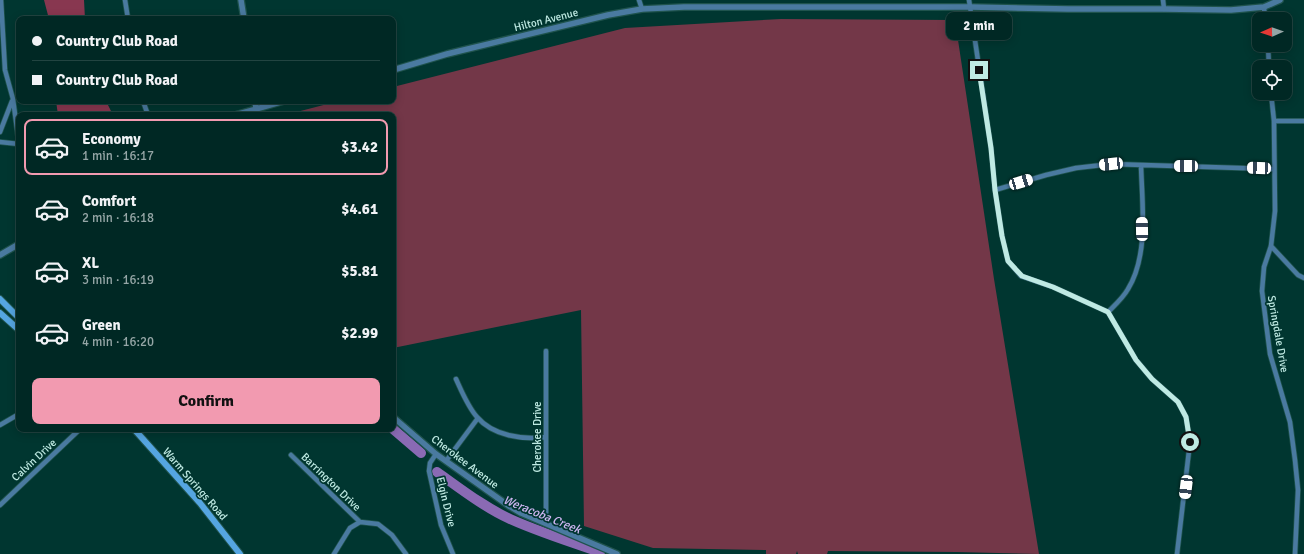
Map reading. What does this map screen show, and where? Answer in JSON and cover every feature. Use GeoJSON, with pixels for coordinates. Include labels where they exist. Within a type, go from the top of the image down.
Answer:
{"type":"FeatureCollection","features":[{"type":"Feature","properties":{"kind":"main road"},"geometry":{"type":"LineString","coordinates":[[0,299],[16,315]]}},
{"type":"Feature","properties":{"kind":"main road"},"geometry":{"type":"LineString","coordinates":[[0,313],[16,327]]}},
{"type":"Feature","properties":{"kind":"main road","name":"Warm Springs Road"},"geometry":{"type":"LineString","coordinates":[[137,432],[200,503],[240,554]]}},
{"type":"Feature","properties":{"kind":"street"},"geometry":{"type":"LineString","coordinates":[[1,0],[2,70],[13,100],[16,122]]}},
{"type":"Feature","properties":{"kind":"street"},"geometry":{"type":"LineString","coordinates":[[125,0],[128,16]]}},
{"type":"Feature","properties":{"kind":"street"},"geometry":{"type":"LineString","coordinates":[[241,0],[244,16]]}},
{"type":"Feature","properties":{"kind":"street"},"geometry":{"type":"LineString","coordinates":[[639,0],[642,9]]}},
{"type":"Feature","properties":{"kind":"street"},"geometry":{"type":"LineString","coordinates":[[969,0],[990,140],[995,190],[1002,236],[1008,261],[1022,276],[1053,287],[1108,312],[1136,360],[1152,379],[1178,402],[1186,417],[1190,442],[1177,554]]}},
{"type":"Feature","properties":{"kind":"street"},"geometry":{"type":"LineString","coordinates":[[1163,0],[1164,8]]}},
{"type":"Feature","properties":{"kind":"street","name":"Hilton Avenue"},"geometry":{"type":"LineString","coordinates":[[396,69],[447,54],[608,15],[642,9],[684,7],[970,7],[1068,9],[1164,8],[1231,10],[1264,8],[1280,0]]}},
{"type":"Feature","properties":{"kind":"street"},"geometry":{"type":"LineString","coordinates":[[1264,8],[1264,12]]}},
{"type":"Feature","properties":{"kind":"street"},"geometry":{"type":"LineString","coordinates":[[0,132],[13,100]]}},
{"type":"Feature","properties":{"kind":"street","name":"Springdale Drive"},"geometry":{"type":"LineString","coordinates":[[1272,100],[1274,121],[1275,211],[1271,246],[1264,267],[1262,291],[1270,354],[1290,422],[1295,460],[1298,490],[1295,554]]}},
{"type":"Feature","properties":{"kind":"street"},"geometry":{"type":"LineString","coordinates":[[255,104],[257,112]]}},
{"type":"Feature","properties":{"kind":"street"},"geometry":{"type":"LineString","coordinates":[[246,112],[274,104]]}},
{"type":"Feature","properties":{"kind":"street"},"geometry":{"type":"LineString","coordinates":[[1274,121],[1304,121]]}},
{"type":"Feature","properties":{"kind":"street"},"geometry":{"type":"LineString","coordinates":[[0,142],[16,144]]}},
{"type":"Feature","properties":{"kind":"street"},"geometry":{"type":"LineString","coordinates":[[995,190],[1076,168],[1111,164],[1274,169]]}},
{"type":"Feature","properties":{"kind":"street"},"geometry":{"type":"LineString","coordinates":[[1108,312],[1127,291],[1137,269],[1142,229],[1141,166]]}},
{"type":"Feature","properties":{"kind":"street"},"geometry":{"type":"LineString","coordinates":[[0,256],[16,246]]}},
{"type":"Feature","properties":{"kind":"street"},"geometry":{"type":"LineString","coordinates":[[1271,246],[1298,275],[1304,278]]}},
{"type":"Feature","properties":{"kind":"street","name":"Cherokee Drive"},"geometry":{"type":"LineString","coordinates":[[546,351],[546,522]]}},
{"type":"Feature","properties":{"kind":"street"},"geometry":{"type":"LineString","coordinates":[[456,379],[466,400],[478,418],[491,428],[499,432],[532,439],[546,437]]}},
{"type":"Feature","properties":{"kind":"street"},"geometry":{"type":"LineString","coordinates":[[0,425],[16,416]]}},
{"type":"Feature","properties":{"kind":"street"},"geometry":{"type":"LineString","coordinates":[[446,461],[478,418]]}},
{"type":"Feature","properties":{"kind":"street","name":"Cherokee Avenue"},"geometry":{"type":"LineString","coordinates":[[396,420],[436,454],[509,506],[521,513],[546,522],[618,554]]}},
{"type":"Feature","properties":{"kind":"street","name":"Calvin Drive"},"geometry":{"type":"LineString","coordinates":[[0,505],[77,432]]}},
{"type":"Feature","properties":{"kind":"street","name":"Elgin Drive"},"geometry":{"type":"LineString","coordinates":[[436,454],[430,463],[429,471],[441,526],[453,554]]}},
{"type":"Feature","properties":{"kind":"street","name":"Barrington Drive"},"geometry":{"type":"LineString","coordinates":[[291,455],[360,522]]}},
{"type":"Feature","properties":{"kind":"street"},"geometry":{"type":"LineString","coordinates":[[334,554],[350,528],[360,522],[378,524],[392,535],[406,554]]}},
{"type":"Feature","properties":{"kind":"shaded area"},"geometry":{"type":"Polygon","coordinates":[[[44,0],[84,0],[85,16],[48,16],[44,0]]]}},
{"type":"Feature","properties":{"kind":"shaded area"},"geometry":{"type":"Polygon","coordinates":[[[781,19],[955,20],[994,279],[1039,554],[828,551],[827,554],[798,554],[797,551],[796,554],[766,554],[766,550],[653,548],[584,526],[581,310],[396,347],[396,112],[297,112],[327,104],[396,104],[396,86],[625,28],[781,19]]]}},
{"type":"Feature","properties":{"kind":"shaded area"},"geometry":{"type":"Polygon","coordinates":[[[56,104],[108,104],[112,112],[58,112],[56,104]]]}},
{"type":"Feature","properties":{"kind":"waterway","name":"Weracoba Creek"},"geometry":{"type":"LineString","coordinates":[[396,432],[421,453]]}},
{"type":"Feature","properties":{"kind":"waterway","name":"Weracoba Creek"},"geometry":{"type":"LineString","coordinates":[[437,472],[482,503],[510,519],[543,533],[600,552]]}},
{"type":"Feature","properties":{"kind":"route"},"geometry":{"type":"LineString","coordinates":[[979,70],[986,109],[995,190],[1002,236],[1008,261],[1022,276],[1053,287],[1108,312],[1136,360],[1152,379],[1178,402],[1186,417],[1190,442]]}}]}
